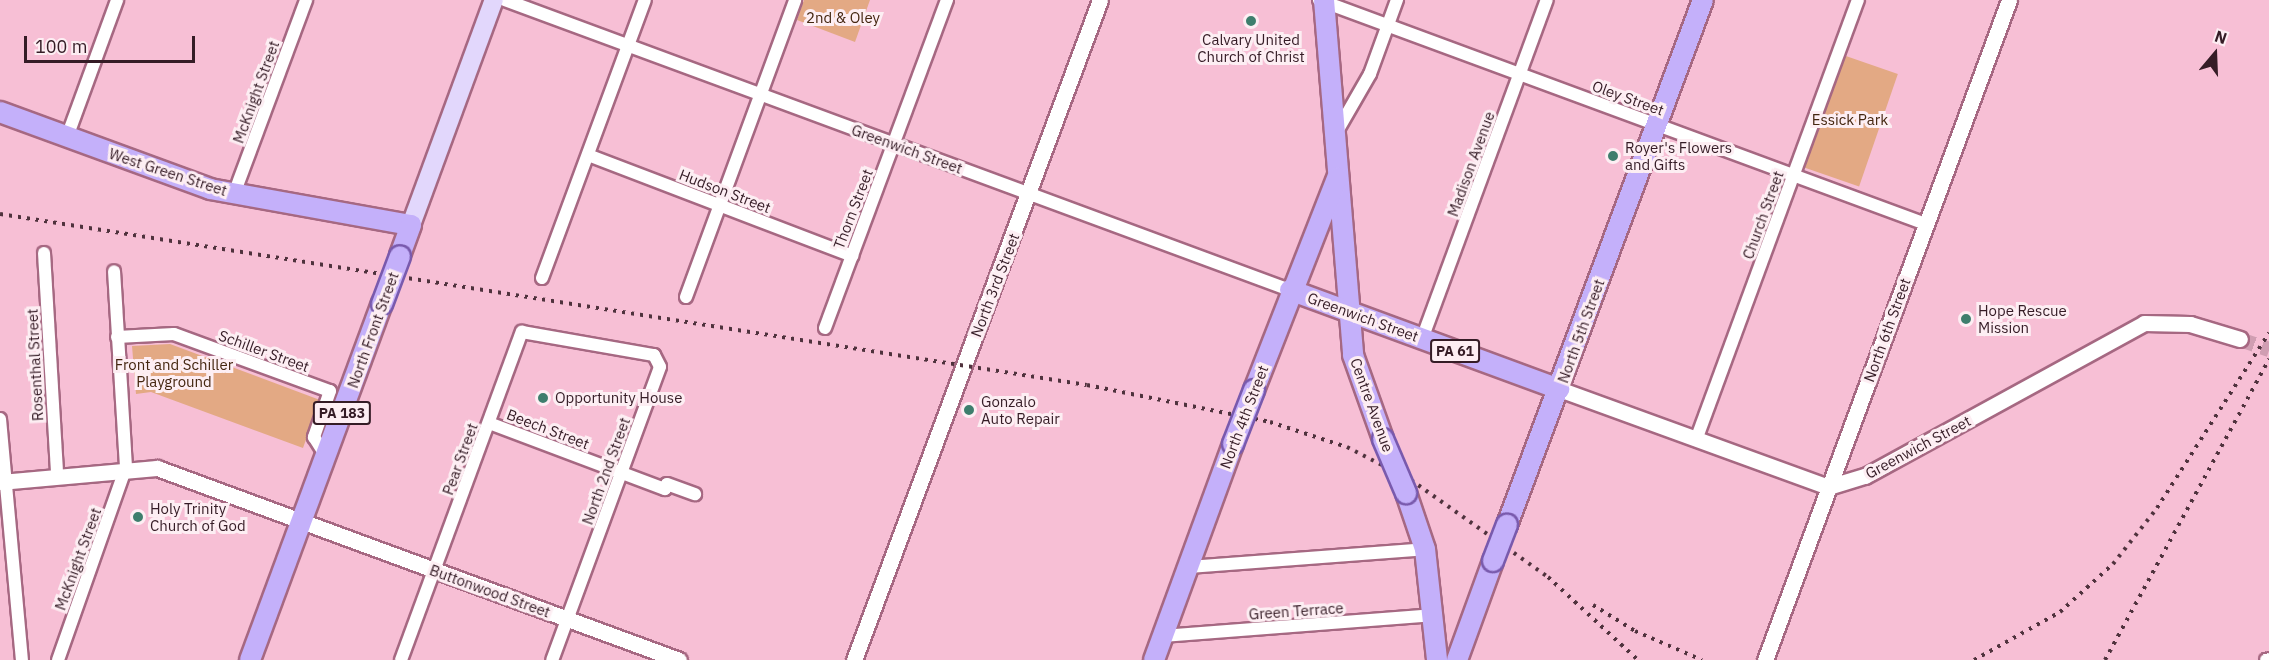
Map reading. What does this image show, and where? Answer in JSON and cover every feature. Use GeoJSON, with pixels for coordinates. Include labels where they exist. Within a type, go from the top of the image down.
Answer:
{"type":"FeatureCollection","features":[{"type":"Feature","properties":{"kind":"main road","name":"North Front Street"},"geometry":{"type":"LineString","coordinates":[[250,660],[494,0]]}},
{"type":"Feature","properties":{"kind":"main road","name":"North 5th Street"},"geometry":{"type":"LineString","coordinates":[[1457,660],[1702,0]]}},
{"type":"Feature","properties":{"kind":"main road","name":"Centre Avenue"},"geometry":{"type":"LineString","coordinates":[[1323,1],[1336,133],[1353,355],[1425,549],[1437,660]]}},
{"type":"Feature","properties":{"kind":"main road","name":"West Green Street"},"geometry":{"type":"LineString","coordinates":[[0,112],[234,194],[411,225]]}},
{"type":"Feature","properties":{"kind":"main road","name":"North 4th Street"},"geometry":{"type":"LineString","coordinates":[[1154,660],[1290,290],[1338,175]]}},
{"type":"Feature","properties":{"kind":"main road","name":"Greenwich Street"},"geometry":{"type":"LineString","coordinates":[[1290,290],[1559,389]]}},
{"type":"Feature","properties":{"kind":"street"},"geometry":{"type":"LineString","coordinates":[[67,137],[117,0]]}},
{"type":"Feature","properties":{"kind":"street","name":"McKnight Street"},"geometry":{"type":"LineString","coordinates":[[234,194],[306,0]]}},
{"type":"Feature","properties":{"kind":"street","name":"Greenwich Street"},"geometry":{"type":"LineString","coordinates":[[505,0],[1290,290]]}},
{"type":"Feature","properties":{"kind":"street"},"geometry":{"type":"LineString","coordinates":[[542,278],[645,0]]}},
{"type":"Feature","properties":{"kind":"street"},"geometry":{"type":"LineString","coordinates":[[686,297],[795,0]]}},
{"type":"Feature","properties":{"kind":"street","name":"Thorn Street"},"geometry":{"type":"LineString","coordinates":[[825,328],[946,0]]}},
{"type":"Feature","properties":{"kind":"street","name":"North 3rd Street"},"geometry":{"type":"LineString","coordinates":[[855,660],[1100,0]]}},
{"type":"Feature","properties":{"kind":"street"},"geometry":{"type":"LineString","coordinates":[[1336,133],[1357,103],[1397,0]]}},
{"type":"Feature","properties":{"kind":"street","name":"Madison Avenue"},"geometry":{"type":"LineString","coordinates":[[1422,339],[1547,0]]}},
{"type":"Feature","properties":{"kind":"street","name":"Church Street"},"geometry":{"type":"LineString","coordinates":[[1696,440],[1858,0]]}},
{"type":"Feature","properties":{"kind":"street","name":"North 6th Street"},"geometry":{"type":"LineString","coordinates":[[1765,660],[2008,0]]}},
{"type":"Feature","properties":{"kind":"street","name":"Oley Street"},"geometry":{"type":"LineString","coordinates":[[1323,1],[1926,224]]}},
{"type":"Feature","properties":{"kind":"street","name":"Hudson Street"},"geometry":{"type":"LineString","coordinates":[[588,155],[852,256]]}},
{"type":"Feature","properties":{"kind":"street","name":"Rosenthal Street"},"geometry":{"type":"LineString","coordinates":[[44,253],[57,475]]}},
{"type":"Feature","properties":{"kind":"street"},"geometry":{"type":"LineString","coordinates":[[114,272],[126,467]]}},
{"type":"Feature","properties":{"kind":"street","name":"Greenwich Street"},"geometry":{"type":"LineString","coordinates":[[1559,389],[1828,487],[1865,476],[2144,323],[2190,324],[2240,339]]}},
{"type":"Feature","properties":{"kind":"street","name":"Pear Street"},"geometry":{"type":"LineString","coordinates":[[401,660],[522,332],[589,342]]}},
{"type":"Feature","properties":{"kind":"street","name":"Schiller Street"},"geometry":{"type":"LineString","coordinates":[[117,337],[174,334],[330,391],[314,437],[326,456]]}},
{"type":"Feature","properties":{"kind":"street","name":"North 2nd Street"},"geometry":{"type":"LineString","coordinates":[[552,660],[622,472],[659,361],[654,355],[589,342]]}},
{"type":"Feature","properties":{"kind":"street"},"geometry":{"type":"LineString","coordinates":[[0,419],[22,660]]}},
{"type":"Feature","properties":{"kind":"street","name":"Beech Street"},"geometry":{"type":"LineString","coordinates":[[489,423],[622,472],[695,494]]}},
{"type":"Feature","properties":{"kind":"street","name":"McKnight Street"},"geometry":{"type":"LineString","coordinates":[[57,660],[126,467]]}},
{"type":"Feature","properties":{"kind":"street","name":"Buttonwood Street"},"geometry":{"type":"LineString","coordinates":[[4,481],[126,467],[157,468],[679,660]]}},
{"type":"Feature","properties":{"kind":"street"},"geometry":{"type":"LineString","coordinates":[[1188,567],[1425,549]]}},
{"type":"Feature","properties":{"kind":"street","name":"Green Terrace"},"geometry":{"type":"LineString","coordinates":[[1162,636],[1432,615]]}},
{"type":"Feature","properties":{"kind":"green space","name":"2nd & Oley"},"geometry":{"type":"Polygon","coordinates":[[[804,0],[870,0],[855,42],[797,20],[804,0]]]}},
{"type":"Feature","properties":{"kind":"green space","name":"Essick Park"},"geometry":{"type":"Polygon","coordinates":[[[1843,55],[1898,74],[1859,186],[1804,168],[1843,55]]]}},
{"type":"Feature","properties":{"kind":"green space","name":"Front and Schiller Playground"},"geometry":{"type":"Polygon","coordinates":[[[170,344],[320,400],[303,448],[151,392],[136,394],[132,346],[170,344]]]}},
{"type":"Feature","properties":{"kind":"tunnel"},"geometry":{"type":"LineString","coordinates":[[2240,339],[2269,349]]}},
{"type":"Feature","properties":{"kind":"railway"},"geometry":{"type":"LineString","coordinates":[[0,214],[1087,385],[1270,422],[1347,447],[1411,480],[1548,577],[1638,660]]}},
{"type":"Feature","properties":{"kind":"railway"},"geometry":{"type":"LineString","coordinates":[[1974,660],[2060,612],[2113,564],[2157,508],[2269,333]]}},
{"type":"Feature","properties":{"kind":"railway"},"geometry":{"type":"LineString","coordinates":[[2105,660],[2269,359]]}},
{"type":"Feature","properties":{"kind":"railway"},"geometry":{"type":"LineString","coordinates":[[1593,605],[1635,631],[1702,660]]}},
{"type":"Feature","properties":{"kind":"place","name":"Calvary United Church of Christ"},"geometry":{"type":"Point","coordinates":[1251,21]}},
{"type":"Feature","properties":{"kind":"place","name":"Royer's Flowers and Gifts"},"geometry":{"type":"Point","coordinates":[1613,156]}},
{"type":"Feature","properties":{"kind":"place","name":"Hope Rescue Mission"},"geometry":{"type":"Point","coordinates":[1966,319]}},
{"type":"Feature","properties":{"kind":"place","name":"Opportunity House"},"geometry":{"type":"Point","coordinates":[543,398]}},
{"type":"Feature","properties":{"kind":"place","name":"Gonzalo Auto Repair"},"geometry":{"type":"Point","coordinates":[969,410]}},
{"type":"Feature","properties":{"kind":"place","name":"Holy Trinity Church of God"},"geometry":{"type":"Point","coordinates":[138,517]}}]}
